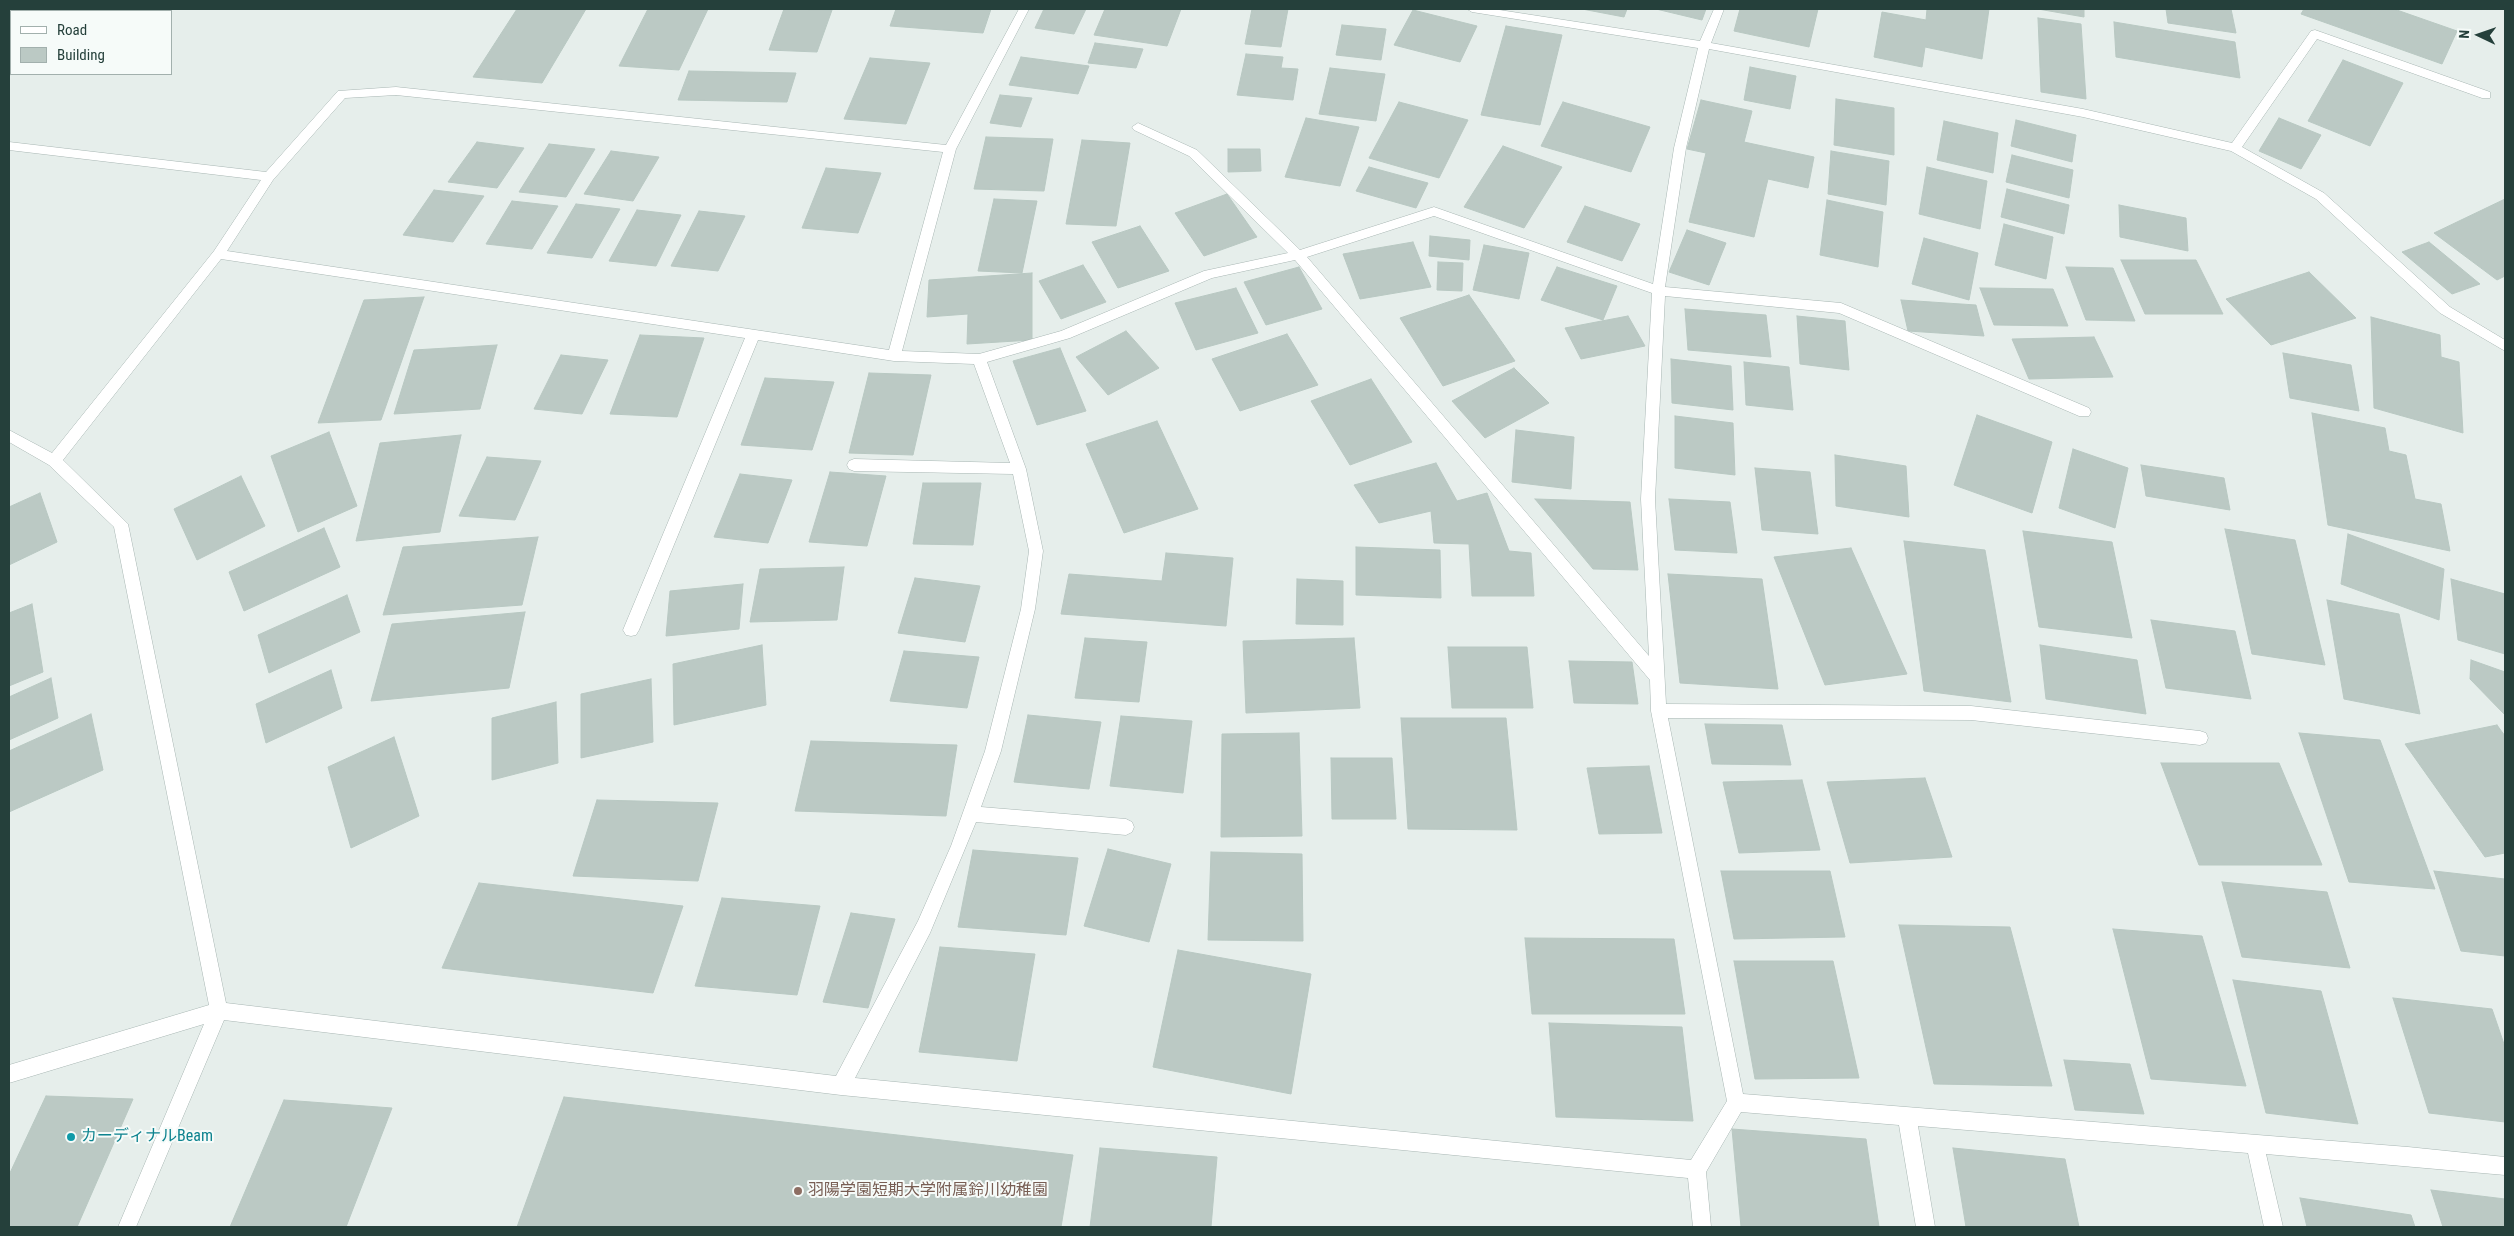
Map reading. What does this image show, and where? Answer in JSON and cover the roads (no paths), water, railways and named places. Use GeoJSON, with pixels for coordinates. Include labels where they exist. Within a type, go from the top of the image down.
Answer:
{"type":"FeatureCollection","features":[{"type":"Feature","properties":{"kind":"street"},"geometry":{"type":"LineString","coordinates":[[894,356],[950,149],[1024,9]]}},
{"type":"Feature","properties":{"kind":"street"},"geometry":{"type":"LineString","coordinates":[[1472,9],[1704,45],[2083,113],[2235,148],[2320,196],[2445,310],[2505,346]]}},
{"type":"Feature","properties":{"kind":"street"},"geometry":{"type":"LineString","coordinates":[[1702,1227],[1696,1170],[1736,1103],[1659,711],[1648,499],[1659,290],[1680,148],[1704,45],[1719,9]]}},
{"type":"Feature","properties":{"kind":"street"},"geometry":{"type":"LineString","coordinates":[[2235,148],[2315,34],[2486,95]]}},
{"type":"Feature","properties":{"kind":"street"},"geometry":{"type":"LineString","coordinates":[[54,461],[218,254],[269,177],[342,94],[396,91],[950,149]]}},
{"type":"Feature","properties":{"kind":"street"},"geometry":{"type":"LineString","coordinates":[[1138,127],[1193,153],[1298,255],[1657,677]]}},
{"type":"Feature","properties":{"kind":"street"},"geometry":{"type":"LineString","coordinates":[[9,146],[269,177]]}},
{"type":"Feature","properties":{"kind":"street"},"geometry":{"type":"LineString","coordinates":[[218,254],[894,356],[979,359],[1065,335],[1209,274],[1298,255],[1434,211],[1659,290],[1841,308],[2084,412]]}},
{"type":"Feature","properties":{"kind":"street"},"geometry":{"type":"LineString","coordinates":[[631,630],[753,336]]}},
{"type":"Feature","properties":{"kind":"street"},"geometry":{"type":"LineString","coordinates":[[841,1086],[924,927],[959,846],[993,751],[1028,609],[1036,551],[1019,469],[979,359]]}},
{"type":"Feature","properties":{"kind":"street"},"geometry":{"type":"LineString","coordinates":[[9,435],[54,461],[121,524],[219,1011],[127,1227]]}},
{"type":"Feature","properties":{"kind":"street"},"geometry":{"type":"LineString","coordinates":[[854,465],[1019,469]]}},
{"type":"Feature","properties":{"kind":"street"},"geometry":{"type":"LineString","coordinates":[[1659,711],[1849,714],[1971,713],[2200,738]]}},
{"type":"Feature","properties":{"kind":"street"},"geometry":{"type":"LineString","coordinates":[[970,814],[1126,827]]}},
{"type":"Feature","properties":{"kind":"street"},"geometry":{"type":"LineString","coordinates":[[9,1074],[219,1011],[841,1086],[1696,1170]]}},
{"type":"Feature","properties":{"kind":"street"},"geometry":{"type":"LineString","coordinates":[[1736,1103],[2255,1144],[2505,1166]]}},
{"type":"Feature","properties":{"kind":"street"},"geometry":{"type":"LineString","coordinates":[[1907,1116],[1926,1227]]}},
{"type":"Feature","properties":{"kind":"street"},"geometry":{"type":"LineString","coordinates":[[2255,1144],[2274,1227]]}},
{"type":"Feature","properties":{"kind":"place","name":"カーディナルBeam"},"geometry":{"type":"Point","coordinates":[71,1137]}},
{"type":"Feature","properties":{"kind":"place","name":"羽陽学園短期大学附属鈴川幼稚園"},"geometry":{"type":"Point","coordinates":[798,1191]}}]}
